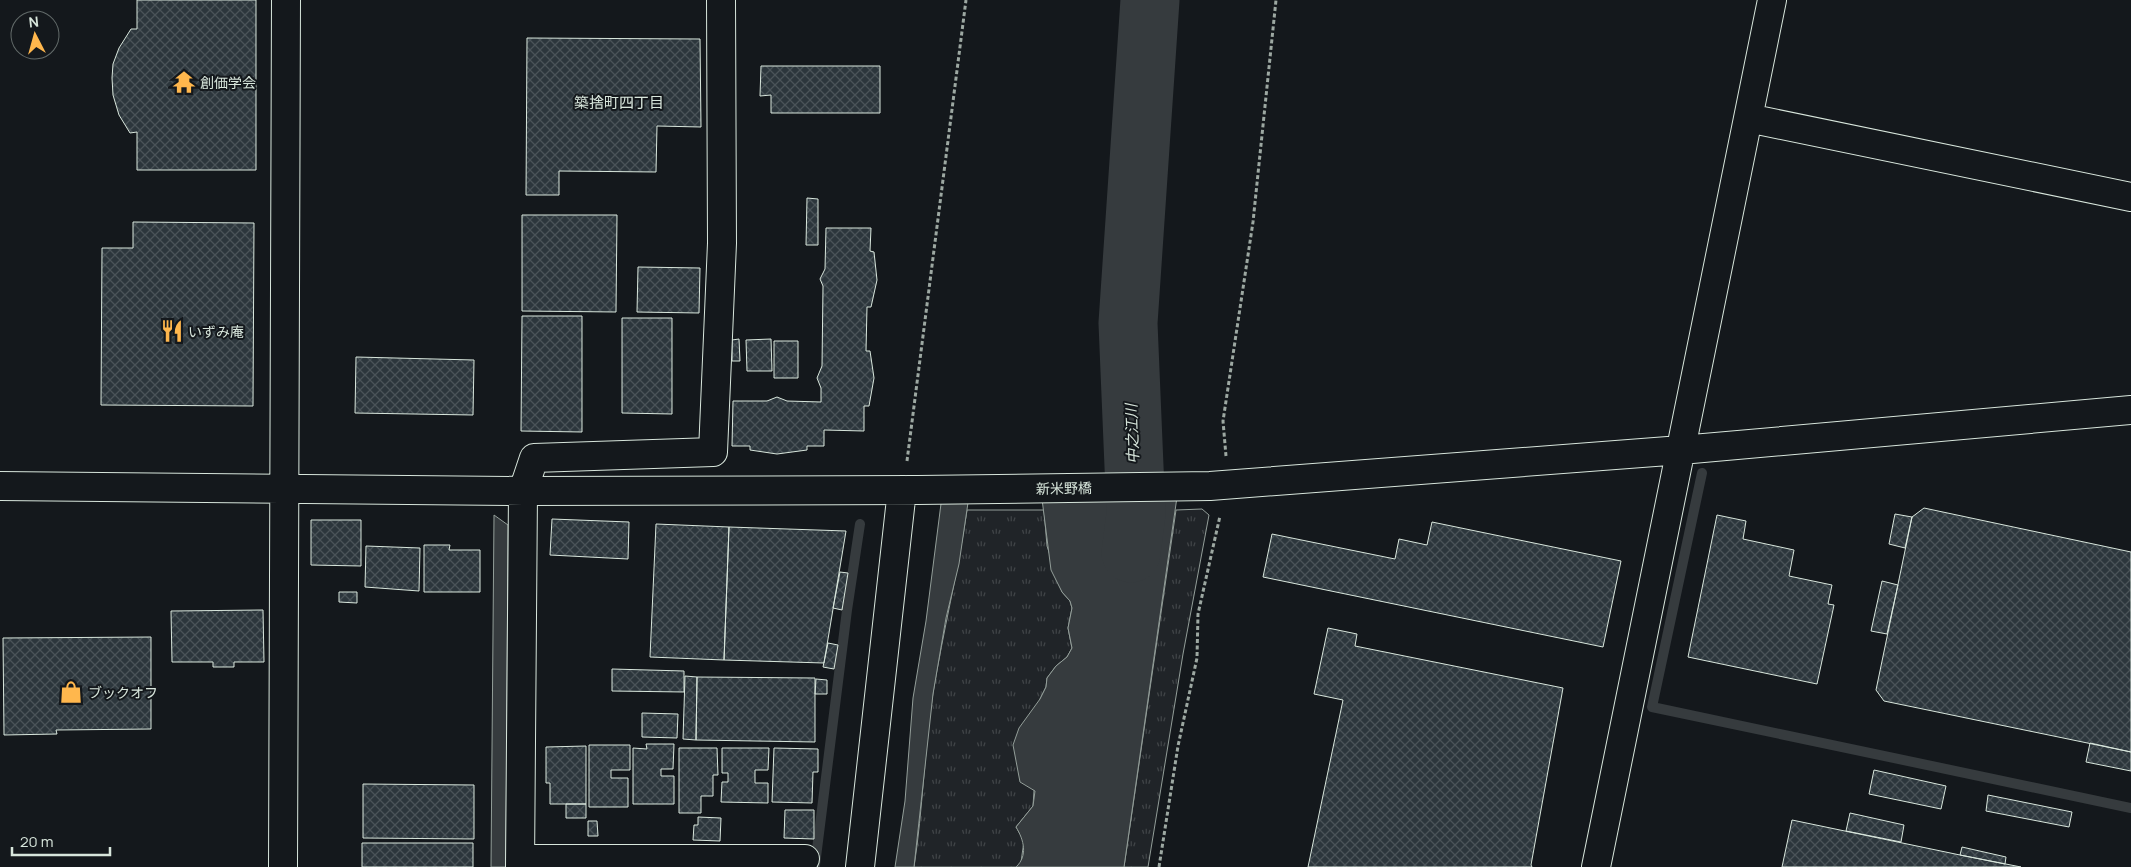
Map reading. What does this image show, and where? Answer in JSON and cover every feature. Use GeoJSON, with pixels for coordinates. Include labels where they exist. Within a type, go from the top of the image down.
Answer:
{"type":"FeatureCollection","features":[{"type":"Feature","properties":{"kind":"street"},"geometry":{"type":"LineString","coordinates":[[282,867],[286,0]]}},
{"type":"Feature","properties":{"kind":"street"},"geometry":{"type":"LineString","coordinates":[[722,0],[722,243],[713,452],[534,458],[523,491],[520,863],[805,859]]}},
{"type":"Feature","properties":{"kind":"street"},"geometry":{"type":"LineString","coordinates":[[1596,867],[1772,0]]}},
{"type":"Feature","properties":{"kind":"street"},"geometry":{"type":"LineString","coordinates":[[1748,118],[2131,197]]}},
{"type":"Feature","properties":{"kind":"street","name":"新米野橋"},"geometry":{"type":"LineString","coordinates":[[0,486],[283,487],[523,491],[910,490],[1219,486],[1681,450],[2131,410]]}},
{"type":"Feature","properties":{"kind":"street"},"geometry":{"type":"LineString","coordinates":[[860,867],[910,490]]}},
{"type":"Feature","properties":{"kind":"path"},"geometry":{"type":"LineString","coordinates":[[910,490],[919,375],[966,0]]}},
{"type":"Feature","properties":{"kind":"path"},"geometry":{"type":"LineString","coordinates":[[1159,867],[1178,746],[1197,658],[1198,614],[1219,486],[1223,422],[1253,222],[1276,0]]}},
{"type":"Feature","properties":{"kind":"green space"},"geometry":{"type":"Polygon","coordinates":[[[1202,509],[1209,515],[1183,654],[1148,867],[1124,867],[1176,510],[1202,509]]]}},
{"type":"Feature","properties":{"kind":"green space"},"geometry":{"type":"Polygon","coordinates":[[[967,510],[1044,510],[1047,546],[1062,592],[1070,601],[1072,608],[1068,628],[1072,648],[1067,657],[1056,666],[1047,678],[1046,687],[1040,699],[1033,806],[1016,827],[1024,841],[1021,862],[1016,867],[914,867],[933,693],[967,510]]]}},
{"type":"Feature","properties":{"kind":"shaded area"},"geometry":{"type":"Polygon","coordinates":[[[942,496],[969,496],[959,564],[946,618],[933,694],[914,867],[895,867],[905,801],[913,698],[926,621],[942,496]]]}},
{"type":"Feature","properties":{"kind":"shaded area"},"geometry":{"type":"Polygon","coordinates":[[[1177,497],[1124,867],[1016,867],[1020,863],[1024,848],[1016,827],[1033,806],[1035,791],[1020,782],[1013,745],[1019,728],[1040,699],[1046,687],[1047,678],[1056,666],[1067,657],[1072,648],[1068,628],[1072,608],[1070,601],[1062,592],[1051,570],[1042,499],[1177,497]]]}},
{"type":"Feature","properties":{"kind":"shaded area"},"geometry":{"type":"Polygon","coordinates":[[[494,515],[508,525],[506,867],[491,867],[494,515]]]}},
{"type":"Feature","properties":{"kind":"building","name":"創価学会"},"geometry":{"type":"Polygon","coordinates":[[[137,0],[256,0],[256,170],[137,170],[137,132],[130,133],[119,115],[113,95],[112,78],[113,64],[119,48],[131,29],[137,29],[137,0]]]}},
{"type":"Feature","properties":{"kind":"building"},"geometry":{"type":"Polygon","coordinates":[[[527,38],[700,39],[701,127],[657,126],[656,172],[559,171],[559,195],[526,195],[527,38]]]}},
{"type":"Feature","properties":{"kind":"building"},"geometry":{"type":"Polygon","coordinates":[[[761,66],[880,66],[880,113],[771,113],[771,95],[760,96],[761,66]]]}},
{"type":"Feature","properties":{"kind":"building"},"geometry":{"type":"Polygon","coordinates":[[[807,198],[818,199],[818,245],[806,245],[807,198]]]}},
{"type":"Feature","properties":{"kind":"building"},"geometry":{"type":"Polygon","coordinates":[[[522,215],[617,215],[616,312],[522,311],[522,215]]]}},
{"type":"Feature","properties":{"kind":"building"},"geometry":{"type":"Polygon","coordinates":[[[133,222],[254,223],[253,406],[101,405],[102,248],[133,248],[133,222]]]}},
{"type":"Feature","properties":{"kind":"building"},"geometry":{"type":"Polygon","coordinates":[[[826,228],[871,228],[870,251],[874,252],[877,280],[871,307],[867,307],[866,351],[870,351],[874,378],[869,406],[864,406],[864,431],[824,430],[824,446],[807,446],[807,450],[777,454],[750,450],[750,446],[732,446],[733,401],[767,401],[777,397],[787,401],[821,402],[821,388],[817,378],[822,366],[823,286],[820,279],[825,269],[826,228]]]}},
{"type":"Feature","properties":{"kind":"building"},"geometry":{"type":"Polygon","coordinates":[[[638,267],[700,268],[699,313],[637,312],[638,267]]]}},
{"type":"Feature","properties":{"kind":"building"},"geometry":{"type":"Polygon","coordinates":[[[522,316],[582,316],[582,432],[521,431],[522,316]]]}},
{"type":"Feature","properties":{"kind":"building"},"geometry":{"type":"Polygon","coordinates":[[[622,318],[672,318],[672,414],[622,413],[622,318]]]}},
{"type":"Feature","properties":{"kind":"building"},"geometry":{"type":"Polygon","coordinates":[[[739,339],[740,361],[732,361],[732,340],[739,339]]]}},
{"type":"Feature","properties":{"kind":"building"},"geometry":{"type":"Polygon","coordinates":[[[771,339],[772,371],[747,371],[746,340],[771,339]]]}},
{"type":"Feature","properties":{"kind":"building"},"geometry":{"type":"Polygon","coordinates":[[[774,341],[798,341],[798,378],[774,378],[774,341]]]}},
{"type":"Feature","properties":{"kind":"building"},"geometry":{"type":"Polygon","coordinates":[[[356,357],[474,360],[473,415],[355,413],[356,357]]]}},
{"type":"Feature","properties":{"kind":"building"},"geometry":{"type":"Polygon","coordinates":[[[1924,508],[2131,552],[2131,752],[1884,701],[1876,690],[1912,517],[1924,508]]]}},
{"type":"Feature","properties":{"kind":"building"},"geometry":{"type":"Polygon","coordinates":[[[1895,514],[1912,517],[1905,548],[1889,544],[1895,514]]]}},
{"type":"Feature","properties":{"kind":"building"},"geometry":{"type":"Polygon","coordinates":[[[1717,515],[1746,521],[1743,539],[1794,550],[1789,576],[1832,585],[1828,604],[1834,605],[1817,684],[1688,657],[1717,515]]]}},
{"type":"Feature","properties":{"kind":"building"},"geometry":{"type":"Polygon","coordinates":[[[552,519],[629,522],[628,559],[550,555],[552,519]]]}},
{"type":"Feature","properties":{"kind":"building"},"geometry":{"type":"Polygon","coordinates":[[[311,520],[361,520],[361,566],[311,565],[311,520]]]}},
{"type":"Feature","properties":{"kind":"building"},"geometry":{"type":"Polygon","coordinates":[[[1432,522],[1621,561],[1603,647],[1263,577],[1272,534],[1395,559],[1399,539],[1427,545],[1432,522]]]}},
{"type":"Feature","properties":{"kind":"building"},"geometry":{"type":"Polygon","coordinates":[[[656,524],[729,527],[724,660],[650,657],[656,524]]]}},
{"type":"Feature","properties":{"kind":"building"},"geometry":{"type":"Polygon","coordinates":[[[729,527],[846,531],[824,663],[724,660],[729,527]]]}},
{"type":"Feature","properties":{"kind":"building"},"geometry":{"type":"Polygon","coordinates":[[[424,545],[450,545],[449,550],[480,550],[480,592],[424,592],[424,545]]]}},
{"type":"Feature","properties":{"kind":"building"},"geometry":{"type":"Polygon","coordinates":[[[366,546],[420,548],[419,591],[365,587],[366,546]]]}},
{"type":"Feature","properties":{"kind":"building"},"geometry":{"type":"Polygon","coordinates":[[[840,572],[848,573],[842,610],[833,608],[840,572]]]}},
{"type":"Feature","properties":{"kind":"building"},"geometry":{"type":"Polygon","coordinates":[[[1882,581],[1898,585],[1887,634],[1871,631],[1882,581]]]}},
{"type":"Feature","properties":{"kind":"building"},"geometry":{"type":"Polygon","coordinates":[[[339,592],[357,592],[357,603],[339,602],[339,592]]]}},
{"type":"Feature","properties":{"kind":"building"},"geometry":{"type":"Polygon","coordinates":[[[263,610],[264,662],[234,662],[234,667],[213,667],[213,662],[172,662],[171,611],[263,610]]]}},
{"type":"Feature","properties":{"kind":"building"},"geometry":{"type":"Polygon","coordinates":[[[1328,628],[1357,634],[1355,646],[1563,688],[1532,867],[1308,867],[1343,700],[1314,694],[1328,628]]]}},
{"type":"Feature","properties":{"kind":"building"},"geometry":{"type":"Polygon","coordinates":[[[151,637],[151,729],[56,730],[57,734],[4,735],[3,638],[151,637]]]}},
{"type":"Feature","properties":{"kind":"building"},"geometry":{"type":"Polygon","coordinates":[[[828,643],[838,645],[834,669],[823,667],[828,643]]]}},
{"type":"Feature","properties":{"kind":"building"},"geometry":{"type":"Polygon","coordinates":[[[612,669],[684,671],[684,692],[612,691],[612,669]]]}},
{"type":"Feature","properties":{"kind":"building"},"geometry":{"type":"Polygon","coordinates":[[[685,676],[697,677],[696,740],[683,739],[685,676]]]}},
{"type":"Feature","properties":{"kind":"building"},"geometry":{"type":"Polygon","coordinates":[[[697,677],[815,678],[815,742],[696,740],[697,677]]]}},
{"type":"Feature","properties":{"kind":"building"},"geometry":{"type":"Polygon","coordinates":[[[816,679],[827,680],[827,694],[815,694],[816,679]]]}},
{"type":"Feature","properties":{"kind":"building"},"geometry":{"type":"Polygon","coordinates":[[[642,713],[678,714],[677,738],[642,737],[642,713]]]}},
{"type":"Feature","properties":{"kind":"building"},"geometry":{"type":"Polygon","coordinates":[[[2090,743],[2131,752],[2131,771],[2086,762],[2090,743]]]}},
{"type":"Feature","properties":{"kind":"building"},"geometry":{"type":"Polygon","coordinates":[[[646,744],[674,744],[673,769],[661,769],[661,776],[674,776],[674,804],[633,804],[633,748],[647,749],[646,744]]]}},
{"type":"Feature","properties":{"kind":"building"},"geometry":{"type":"Polygon","coordinates":[[[589,745],[630,745],[630,770],[611,770],[611,778],[628,778],[628,807],[589,807],[589,745]]]}},
{"type":"Feature","properties":{"kind":"building"},"geometry":{"type":"Polygon","coordinates":[[[586,746],[586,804],[550,804],[550,783],[546,783],[546,747],[586,746]]]}},
{"type":"Feature","properties":{"kind":"building"},"geometry":{"type":"Polygon","coordinates":[[[679,748],[717,748],[718,775],[713,775],[713,796],[701,796],[701,813],[679,813],[679,748]]]}},
{"type":"Feature","properties":{"kind":"building"},"geometry":{"type":"Polygon","coordinates":[[[722,748],[769,748],[768,770],[755,770],[755,783],[768,783],[768,803],[721,802],[722,782],[728,782],[728,773],[722,773],[722,748]]]}},
{"type":"Feature","properties":{"kind":"building"},"geometry":{"type":"Polygon","coordinates":[[[774,748],[818,749],[818,772],[813,772],[812,803],[772,802],[774,748]]]}},
{"type":"Feature","properties":{"kind":"building"},"geometry":{"type":"Polygon","coordinates":[[[1874,770],[1946,786],[1941,809],[1869,794],[1874,770]]]}},
{"type":"Feature","properties":{"kind":"building"},"geometry":{"type":"Polygon","coordinates":[[[363,784],[474,785],[474,839],[363,838],[363,784]]]}},
{"type":"Feature","properties":{"kind":"building"},"geometry":{"type":"Polygon","coordinates":[[[1988,795],[2072,812],[2069,827],[1986,811],[1988,795]]]}},
{"type":"Feature","properties":{"kind":"building"},"geometry":{"type":"Polygon","coordinates":[[[566,804],[586,804],[586,818],[566,818],[566,804]]]}},
{"type":"Feature","properties":{"kind":"building"},"geometry":{"type":"Polygon","coordinates":[[[785,810],[814,810],[814,839],[784,838],[785,810]]]}},
{"type":"Feature","properties":{"kind":"building"},"geometry":{"type":"Polygon","coordinates":[[[1850,813],[1904,825],[1901,842],[1846,831],[1850,813]]]}},
{"type":"Feature","properties":{"kind":"building"},"geometry":{"type":"Polygon","coordinates":[[[698,817],[721,818],[720,841],[693,840],[694,825],[698,825],[698,817]]]}},
{"type":"Feature","properties":{"kind":"building"},"geometry":{"type":"Polygon","coordinates":[[[1792,820],[1960,855],[2021,867],[1782,867],[1792,820]]]}},
{"type":"Feature","properties":{"kind":"building"},"geometry":{"type":"Polygon","coordinates":[[[588,821],[597,821],[598,836],[588,836],[588,821]]]}},
{"type":"Feature","properties":{"kind":"building"},"geometry":{"type":"Polygon","coordinates":[[[362,843],[473,843],[473,867],[362,867],[362,843]]]}},
{"type":"Feature","properties":{"kind":"building"},"geometry":{"type":"Polygon","coordinates":[[[1962,847],[2006,857],[2005,864],[1960,855],[1962,847]]]}},
{"type":"Feature","properties":{"kind":"waterway","name":"中之江川"},"geometry":{"type":"LineString","coordinates":[[1131,553],[1136,514],[1128,323],[1150,0]]}},
{"type":"Feature","properties":{"kind":"waterway"},"geometry":{"type":"LineString","coordinates":[[1702,473],[1652,707],[2131,808]]}},
{"type":"Feature","properties":{"kind":"waterway"},"geometry":{"type":"LineString","coordinates":[[815,865],[847,610],[860,524]]}},
{"type":"Feature","properties":{"kind":"place","name":"創価学会"},"geometry":{"type":"Point","coordinates":[184,82]}},
{"type":"Feature","properties":{"kind":"place","name":"いずみ庵"},"geometry":{"type":"Point","coordinates":[172,331]}},
{"type":"Feature","properties":{"kind":"place","name":"ブックオフ"},"geometry":{"type":"Point","coordinates":[71,692]}},
{"type":"Feature","properties":{"kind":"district","name":"築捨町四丁目"},"geometry":{"type":"Point","coordinates":[619,102]}}]}
